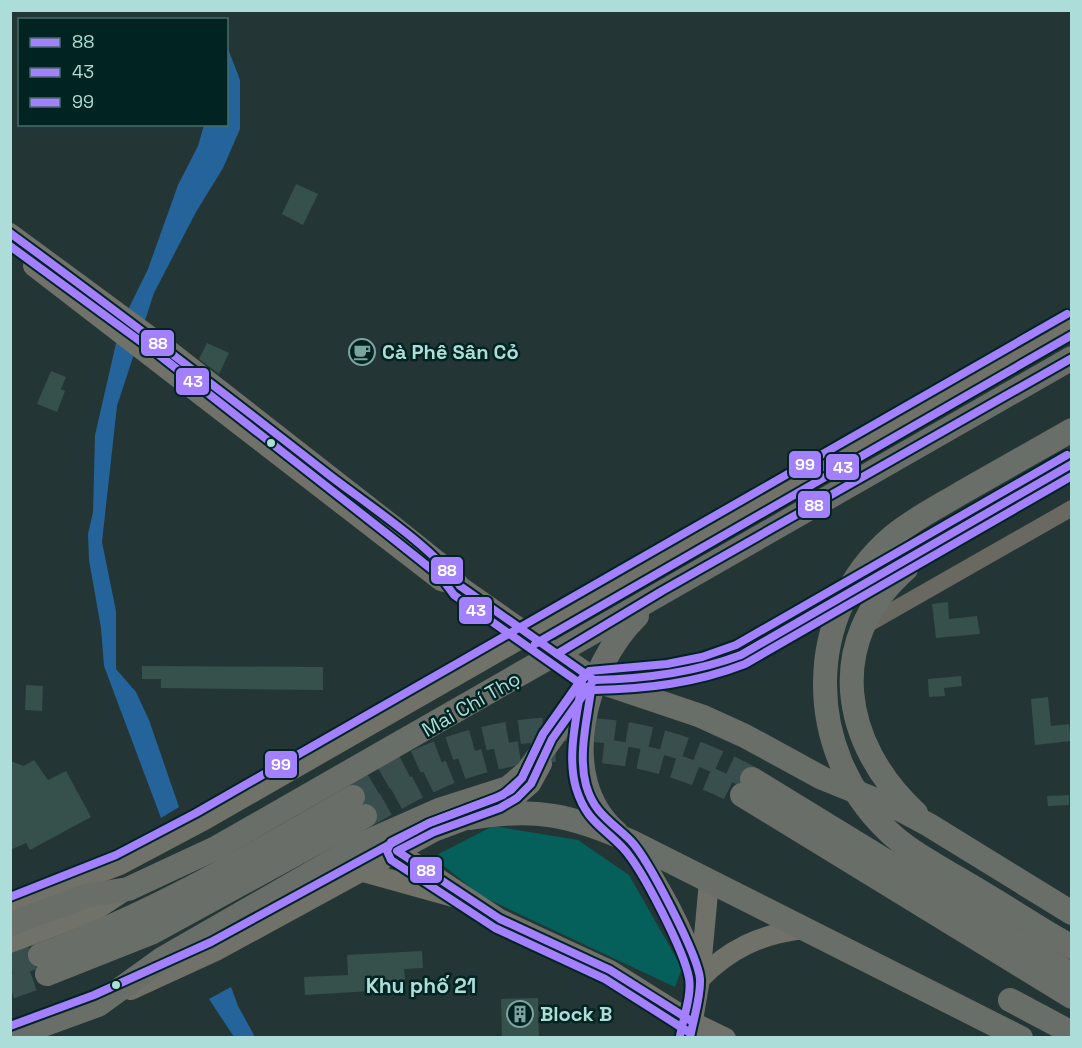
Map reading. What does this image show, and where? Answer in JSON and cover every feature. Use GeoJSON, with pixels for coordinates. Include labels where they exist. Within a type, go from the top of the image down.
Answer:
{"type":"FeatureCollection","features":[{"type":"Feature","properties":{"kind":"highway","name":"Mai Chí Thọ"},"geometry":{"type":"LineString","coordinates":[[10,924],[86,896],[128,889],[216,848],[1071,358]]}},
{"type":"Feature","properties":{"kind":"highway"},"geometry":{"type":"LineString","coordinates":[[1071,430],[923,515],[880,548],[856,577],[839,609],[828,643],[824,679],[826,717],[836,754],[853,788],[876,819],[920,855],[1071,947]]}},
{"type":"Feature","properties":{"kind":"highway"},"geometry":{"type":"LineString","coordinates":[[594,680],[666,676],[724,662],[758,647],[1071,464]]}},
{"type":"Feature","properties":{"kind":"highway"},"geometry":{"type":"LineString","coordinates":[[929,825],[895,790],[872,760],[858,730],[850,696],[854,655],[870,612],[892,581],[934,543]]}},
{"type":"Feature","properties":{"kind":"highway"},"geometry":{"type":"LineString","coordinates":[[632,842],[602,817],[586,785],[583,745],[587,708],[594,680],[602,661],[620,633],[662,591]]}},
{"type":"Feature","properties":{"kind":"highway"},"geometry":{"type":"LineString","coordinates":[[557,654],[594,680],[708,719],[822,778],[872,797],[929,825],[1071,913]]}},
{"type":"Feature","properties":{"kind":"highway"},"geometry":{"type":"LineString","coordinates":[[10,1037],[98,1005],[162,959],[362,844],[439,810],[514,785],[552,739],[594,680]]}},
{"type":"Feature","properties":{"kind":"highway"},"geometry":{"type":"LineString","coordinates":[[747,787],[1034,963],[1071,997]]}},
{"type":"Feature","properties":{"kind":"highway"},"geometry":{"type":"LineString","coordinates":[[43,964],[359,807]]}},
{"type":"Feature","properties":{"kind":"highway"},"geometry":{"type":"LineString","coordinates":[[470,818],[517,813],[560,815],[581,820],[632,842],[1020,1038]]}},
{"type":"Feature","properties":{"kind":"highway"},"geometry":{"type":"LineString","coordinates":[[1034,963],[1071,975]]}},
{"type":"Feature","properties":{"kind":"highway"},"geometry":{"type":"LineString","coordinates":[[1010,1000],[1071,1034]]}},
{"type":"Feature","properties":{"kind":"main road"},"geometry":{"type":"LineString","coordinates":[[10,233],[91,301],[448,569],[460,586],[557,654]]}},
{"type":"Feature","properties":{"kind":"main road"},"geometry":{"type":"LineString","coordinates":[[10,249],[91,301]]}},
{"type":"Feature","properties":{"kind":"main road","name":"Mai Chí Thọ"},"geometry":{"type":"LineString","coordinates":[[10,908],[120,865],[164,842],[530,635],[1071,323]]}},
{"type":"Feature","properties":{"kind":"main road"},"geometry":{"type":"LineString","coordinates":[[98,1005],[216,951],[434,832],[500,808],[525,791],[536,776],[552,739]]}},
{"type":"Feature","properties":{"kind":"main road"},"geometry":{"type":"LineString","coordinates":[[632,842],[672,909],[691,950],[700,979]]}},
{"type":"Feature","properties":{"kind":"main road"},"geometry":{"type":"LineString","coordinates":[[397,851],[500,919],[610,969],[692,1030],[726,1038]]}},
{"type":"Feature","properties":{"kind":"main road"},"geometry":{"type":"LineString","coordinates":[[360,871],[477,904]]}},
{"type":"Feature","properties":{"kind":"main road"},"geometry":{"type":"LineString","coordinates":[[692,1030],[700,979],[709,882]]}},
{"type":"Feature","properties":{"kind":"main road"},"geometry":{"type":"LineString","coordinates":[[10,943],[93,912],[128,889]]}},
{"type":"Feature","properties":{"kind":"main road"},"geometry":{"type":"LineString","coordinates":[[700,979],[732,952],[774,932],[803,929]]}},
{"type":"Feature","properties":{"kind":"street"},"geometry":{"type":"LineString","coordinates":[[865,626],[1071,508]]}},
{"type":"Feature","properties":{"kind":"shaded area"},"geometry":{"type":"Polygon","coordinates":[[[228,49],[240,80],[240,129],[223,168],[196,212],[154,293],[117,406],[102,542],[116,611],[116,669],[136,692],[149,720],[179,807],[161,818],[104,666],[101,628],[89,560],[88,534],[93,512],[95,435],[120,326],[148,269],[178,185],[198,146],[204,126],[228,126],[228,49]]]}},
{"type":"Feature","properties":{"kind":"shaded area"},"geometry":{"type":"Polygon","coordinates":[[[493,826],[578,840],[629,875],[682,968],[675,987],[481,896],[433,857],[493,826]]]}},
{"type":"Feature","properties":{"kind":"shaded area"},"geometry":{"type":"Polygon","coordinates":[[[231,987],[238,1006],[255,1037],[234,1037],[209,999],[231,987]]]}},
{"type":"Feature","properties":{"kind":"building"},"geometry":{"type":"Polygon","coordinates":[[[296,184],[318,194],[303,225],[282,214],[296,184]]]}},
{"type":"Feature","properties":{"kind":"building"},"geometry":{"type":"Polygon","coordinates":[[[207,343],[229,353],[219,374],[199,359],[207,343]]]}},
{"type":"Feature","properties":{"kind":"building"},"geometry":{"type":"Polygon","coordinates":[[[51,371],[66,377],[61,389],[65,391],[57,412],[37,404],[51,371]]]}},
{"type":"Feature","properties":{"kind":"building"},"geometry":{"type":"Polygon","coordinates":[[[948,602],[949,619],[977,616],[980,634],[936,638],[932,604],[948,602]]]}},
{"type":"Feature","properties":{"kind":"building"},"geometry":{"type":"Polygon","coordinates":[[[142,666],[323,667],[323,690],[161,688],[161,679],[142,679],[142,666]]]}},
{"type":"Feature","properties":{"kind":"building"},"geometry":{"type":"Polygon","coordinates":[[[961,676],[962,686],[944,688],[945,696],[929,697],[928,679],[961,676]]]}},
{"type":"Feature","properties":{"kind":"building"},"geometry":{"type":"Polygon","coordinates":[[[26,685],[43,686],[42,711],[25,710],[26,685]]]}},
{"type":"Feature","properties":{"kind":"building"},"geometry":{"type":"Polygon","coordinates":[[[1048,697],[1051,726],[1069,724],[1071,741],[1035,745],[1031,699],[1048,697]]]}},
{"type":"Feature","properties":{"kind":"building"},"geometry":{"type":"Polygon","coordinates":[[[34,760],[48,780],[66,771],[91,817],[30,850],[26,843],[10,850],[10,761],[24,766],[34,760]]]}},
{"type":"Feature","properties":{"kind":"building"},"geometry":{"type":"Polygon","coordinates":[[[1069,795],[1069,805],[1048,806],[1047,796],[1069,795]]]}},
{"type":"Feature","properties":{"kind":"building"},"geometry":{"type":"Polygon","coordinates":[[[422,951],[423,968],[404,969],[406,989],[305,995],[304,977],[348,975],[347,955],[422,951]]]}},
{"type":"Feature","properties":{"kind":"building","name":"Block B"},"geometry":{"type":"Polygon","coordinates":[[[538,998],[539,1038],[502,1038],[501,999],[538,998]]]}},
{"type":"Feature","properties":{"kind":"tunnel"},"geometry":{"type":"LineString","coordinates":[[353,797],[416,762],[466,743],[508,734],[549,729],[591,730],[632,735],[673,745],[713,760],[752,779]]}},
{"type":"Feature","properties":{"kind":"tunnel"},"geometry":{"type":"LineString","coordinates":[[365,816],[455,770],[491,759],[528,752],[565,749],[601,751],[673,766],[742,795]]}},
{"type":"Feature","properties":{"kind":"tunnel"},"geometry":{"type":"LineString","coordinates":[[10,966],[40,955]]}},
{"type":"Feature","properties":{"kind":"tunnel"},"geometry":{"type":"LineString","coordinates":[[10,987],[47,974]]}},
{"type":"Feature","properties":{"kind":"transit line","name":"88"},"geometry":{"type":"LineString","coordinates":[[10,233],[399,527],[434,556],[460,586],[594,680]]}},
{"type":"Feature","properties":{"kind":"transit line","name":"43"},"geometry":{"type":"LineString","coordinates":[[10,246],[159,355],[386,533],[440,576],[454,595],[588,689]]}},
{"type":"Feature","properties":{"kind":"transit line","name":"99"},"geometry":{"type":"LineString","coordinates":[[10,897],[116,855],[196,813],[1067,314]]}},
{"type":"Feature","properties":{"kind":"transit line","name":"43"},"geometry":{"type":"LineString","coordinates":[[535,644],[1072,335]]}},
{"type":"Feature","properties":{"kind":"transit line","name":"88"},"geometry":{"type":"LineString","coordinates":[[557,654],[662,591],[1072,358]]}},
{"type":"Feature","properties":{"kind":"transit line","name":"99"},"geometry":{"type":"LineString","coordinates":[[10,1026],[94,995],[211,942],[429,823],[503,795],[522,778],[543,734],[589,671],[667,664],[702,657],[736,645],[1067,455]]}},
{"type":"Feature","properties":{"kind":"transit line","name":"88"},"geometry":{"type":"LineString","coordinates":[[594,680],[669,674],[741,655],[1072,464]]}},
{"type":"Feature","properties":{"kind":"transit line","name":"43"},"geometry":{"type":"LineString","coordinates":[[594,690],[671,684],[727,671],[745,664],[1072,476]]}},
{"type":"Feature","properties":{"kind":"transit line","name":"43"},"geometry":{"type":"LineString","coordinates":[[585,674],[543,734],[522,778],[511,790],[496,798],[429,823],[391,842],[387,851],[391,860],[495,928],[605,979],[687,1031]]}},
{"type":"Feature","properties":{"kind":"transit line","name":"88"},"geometry":{"type":"LineString","coordinates":[[594,680],[552,739],[531,784],[517,798],[500,808],[434,832],[397,851],[500,919],[610,970],[693,1022]]}},
{"type":"Feature","properties":{"kind":"transit line","name":"43"},"geometry":{"type":"LineString","coordinates":[[581,688],[572,751],[576,788],[590,816],[623,848],[641,873],[686,965],[690,985],[680,1036]]}},
{"type":"Feature","properties":{"kind":"transit line","name":"88"},"geometry":{"type":"LineString","coordinates":[[591,690],[583,750],[586,785],[589,795],[599,810],[639,851],[671,908],[691,950],[700,986],[690,1038]]}},
{"type":"Feature","properties":{"kind":"place","name":"Cà Phê Sân Cỏ"},"geometry":{"type":"Point","coordinates":[362,352]}},
{"type":"Feature","properties":{"kind":"place","name":"Block B"},"geometry":{"type":"Point","coordinates":[520,1014]}},
{"type":"Feature","properties":{"kind":"district","name":"Khu phố 21"},"geometry":{"type":"Point","coordinates":[421,986]}}]}
